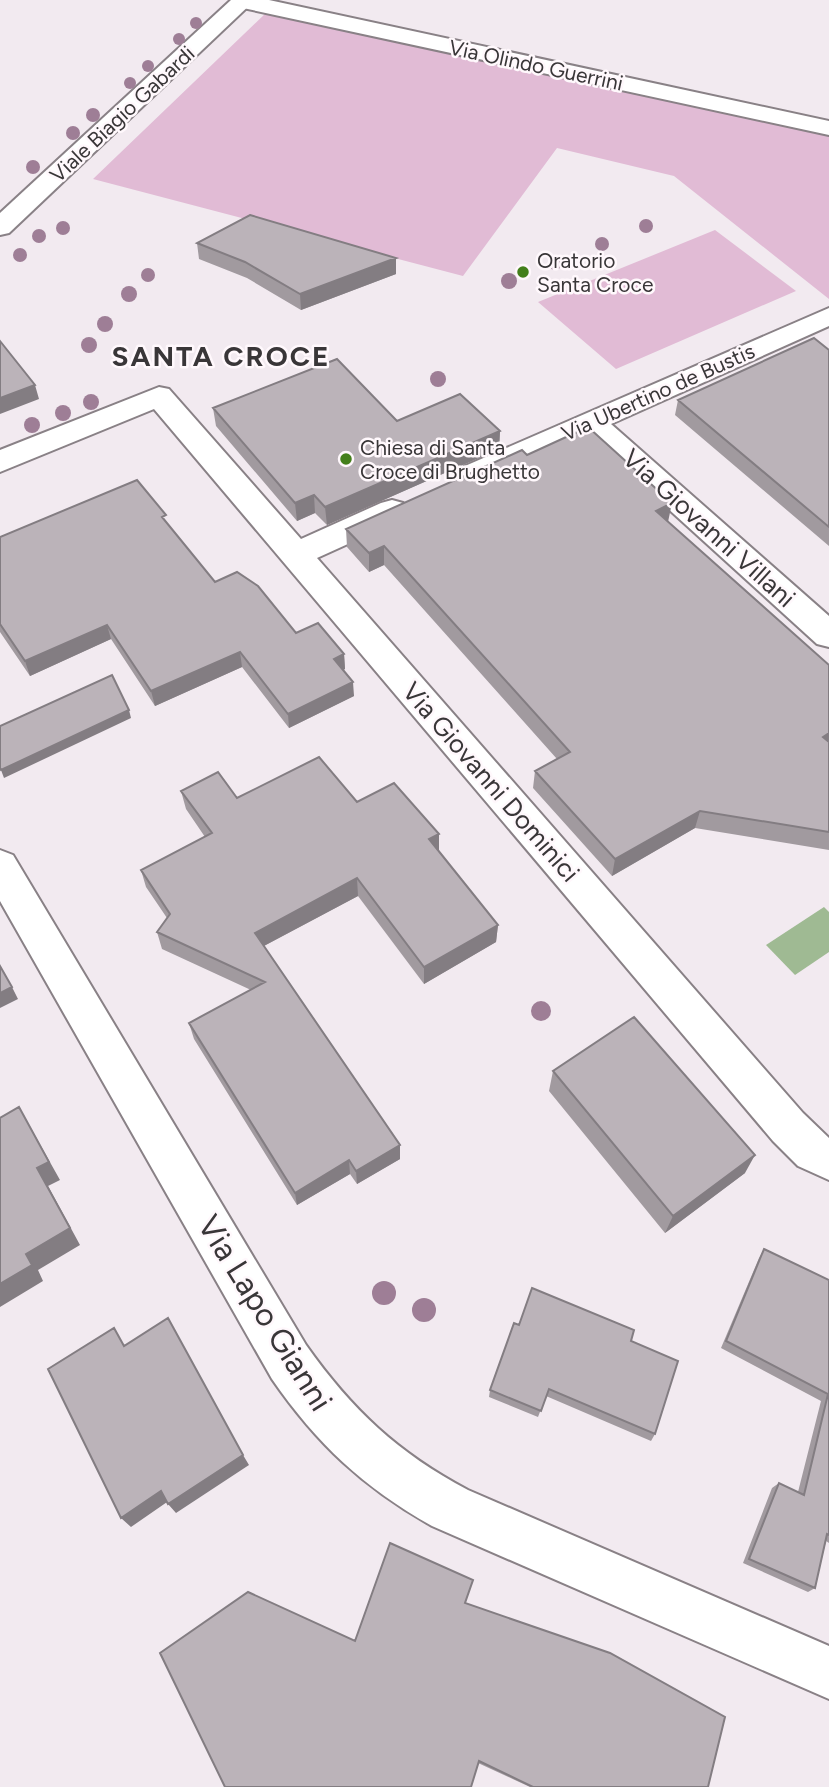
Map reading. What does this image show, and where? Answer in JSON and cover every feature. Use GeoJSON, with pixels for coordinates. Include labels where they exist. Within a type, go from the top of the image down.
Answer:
{"type":"FeatureCollection","features":[{"type":"Feature","properties":{"kind":"street","name":"Via Olindo Guerrini"},"geometry":{"type":"LineString","coordinates":[[243,1],[829,128]]}},
{"type":"Feature","properties":{"kind":"street","name":"Viale Biagio Gabardi"},"geometry":{"type":"LineString","coordinates":[[0,227],[243,1]]}},
{"type":"Feature","properties":{"kind":"street","name":"Via Ubertino de Bustis"},"geometry":{"type":"LineString","coordinates":[[455,483],[829,316]]}},
{"type":"Feature","properties":{"kind":"street","name":"Via Giovanni Dominici"},"geometry":{"type":"LineString","coordinates":[[0,463],[159,396],[788,1127],[813,1152],[829,1160]]}},
{"type":"Feature","properties":{"kind":"street","name":"Via Giovanni Villani"},"geometry":{"type":"LineString","coordinates":[[590,422],[829,635]]}},
{"type":"Feature","properties":{"kind":"street"},"geometry":{"type":"LineString","coordinates":[[295,555],[418,499]]}},
{"type":"Feature","properties":{"kind":"street","name":"Via Lapo Gianni"},"geometry":{"type":"LineString","coordinates":[[0,866],[289,1362],[318,1404],[352,1442],[405,1484],[450,1508],[829,1673]]}},
{"type":"Feature","properties":{"kind":"shaded area"},"geometry":{"type":"Polygon","coordinates":[[[268,11],[829,133],[829,299],[674,176],[557,148],[463,276],[93,179],[268,11]]]}},
{"type":"Feature","properties":{"kind":"shaded area"},"geometry":{"type":"Polygon","coordinates":[[[715,230],[796,291],[616,369],[538,302],[715,230]]]}},
{"type":"Feature","properties":{"kind":"shaded area"},"geometry":{"type":"Polygon","coordinates":[[[824,907],[829,912],[829,952],[795,975],[766,945],[824,907]]]}},
{"type":"Feature","properties":{"kind":"building"},"geometry":{"type":"Polygon","coordinates":[[[250,215],[396,258],[300,294],[245,262],[197,243],[250,215]]]}},
{"type":"Feature","properties":{"kind":"building"},"geometry":{"type":"Polygon","coordinates":[[[814,338],[829,350],[829,527],[678,400],[814,338]]]}},
{"type":"Feature","properties":{"kind":"building"},"geometry":{"type":"Polygon","coordinates":[[[0,341],[35,385],[0,398],[0,341]]]}},
{"type":"Feature","properties":{"kind":"building"},"geometry":{"type":"Polygon","coordinates":[[[337,359],[397,421],[460,394],[500,431],[325,507],[314,495],[295,503],[213,408],[337,359]]]}},
{"type":"Feature","properties":{"kind":"building"},"geometry":{"type":"Polygon","coordinates":[[[588,427],[672,503],[656,511],[829,665],[829,733],[823,737],[829,742],[829,832],[700,811],[615,859],[535,771],[570,752],[384,546],[369,553],[346,529],[522,450],[527,455],[588,427]]]}},
{"type":"Feature","properties":{"kind":"building"},"geometry":{"type":"Polygon","coordinates":[[[137,480],[166,515],[162,517],[215,582],[237,572],[258,586],[296,633],[318,623],[344,654],[334,659],[353,682],[288,714],[240,652],[151,691],[107,625],[25,661],[0,624],[0,537],[137,480]]]}},
{"type":"Feature","properties":{"kind":"building"},"geometry":{"type":"Polygon","coordinates":[[[112,675],[129,710],[1,770],[0,726],[112,675]]]}},
{"type":"Feature","properties":{"kind":"building"},"geometry":{"type":"Polygon","coordinates":[[[319,757],[357,802],[394,783],[439,834],[429,839],[498,925],[424,967],[357,878],[255,933],[400,1145],[356,1171],[349,1160],[295,1193],[189,1023],[265,982],[157,932],[170,914],[141,870],[212,833],[181,791],[218,772],[237,798],[319,757]]]}},
{"type":"Feature","properties":{"kind":"building"},"geometry":{"type":"Polygon","coordinates":[[[0,966],[12,987],[0,993],[0,966]]]}},
{"type":"Feature","properties":{"kind":"building"},"geometry":{"type":"Polygon","coordinates":[[[634,1017],[755,1155],[673,1216],[553,1071],[634,1017]]]}},
{"type":"Feature","properties":{"kind":"building"},"geometry":{"type":"Polygon","coordinates":[[[19,1107],[49,1162],[37,1168],[70,1228],[26,1254],[32,1265],[0,1284],[0,1118],[19,1107]]]}},
{"type":"Feature","properties":{"kind":"building"},"geometry":{"type":"Polygon","coordinates":[[[764,1249],[829,1280],[829,1535],[827,1534],[815,1588],[749,1559],[779,1483],[804,1495],[828,1394],[726,1341],[764,1249]]]}},
{"type":"Feature","properties":{"kind":"building"},"geometry":{"type":"Polygon","coordinates":[[[532,1288],[634,1330],[631,1341],[678,1361],[655,1434],[549,1389],[541,1411],[490,1390],[514,1323],[519,1325],[532,1288]]]}},
{"type":"Feature","properties":{"kind":"building"},"geometry":{"type":"Polygon","coordinates":[[[168,1318],[243,1455],[168,1504],[161,1491],[121,1518],[48,1369],[114,1328],[124,1346],[168,1318]]]}},
{"type":"Feature","properties":{"kind":"building"},"geometry":{"type":"Polygon","coordinates":[[[390,1543],[473,1580],[465,1603],[610,1653],[725,1717],[708,1787],[533,1787],[479,1761],[471,1787],[225,1787],[160,1653],[248,1592],[355,1641],[390,1543]]]}},
{"type":"Feature","properties":{"kind":"place","name":"Oratorio Santa Croce"},"geometry":{"type":"Point","coordinates":[523,272]}},
{"type":"Feature","properties":{"kind":"place","name":"Chiesa di Santa Croce di Brughetto"},"geometry":{"type":"Point","coordinates":[346,459]}},
{"type":"Feature","properties":{"kind":"district","name":"SANTA CROCE"},"geometry":{"type":"Point","coordinates":[221,356]}}]}
